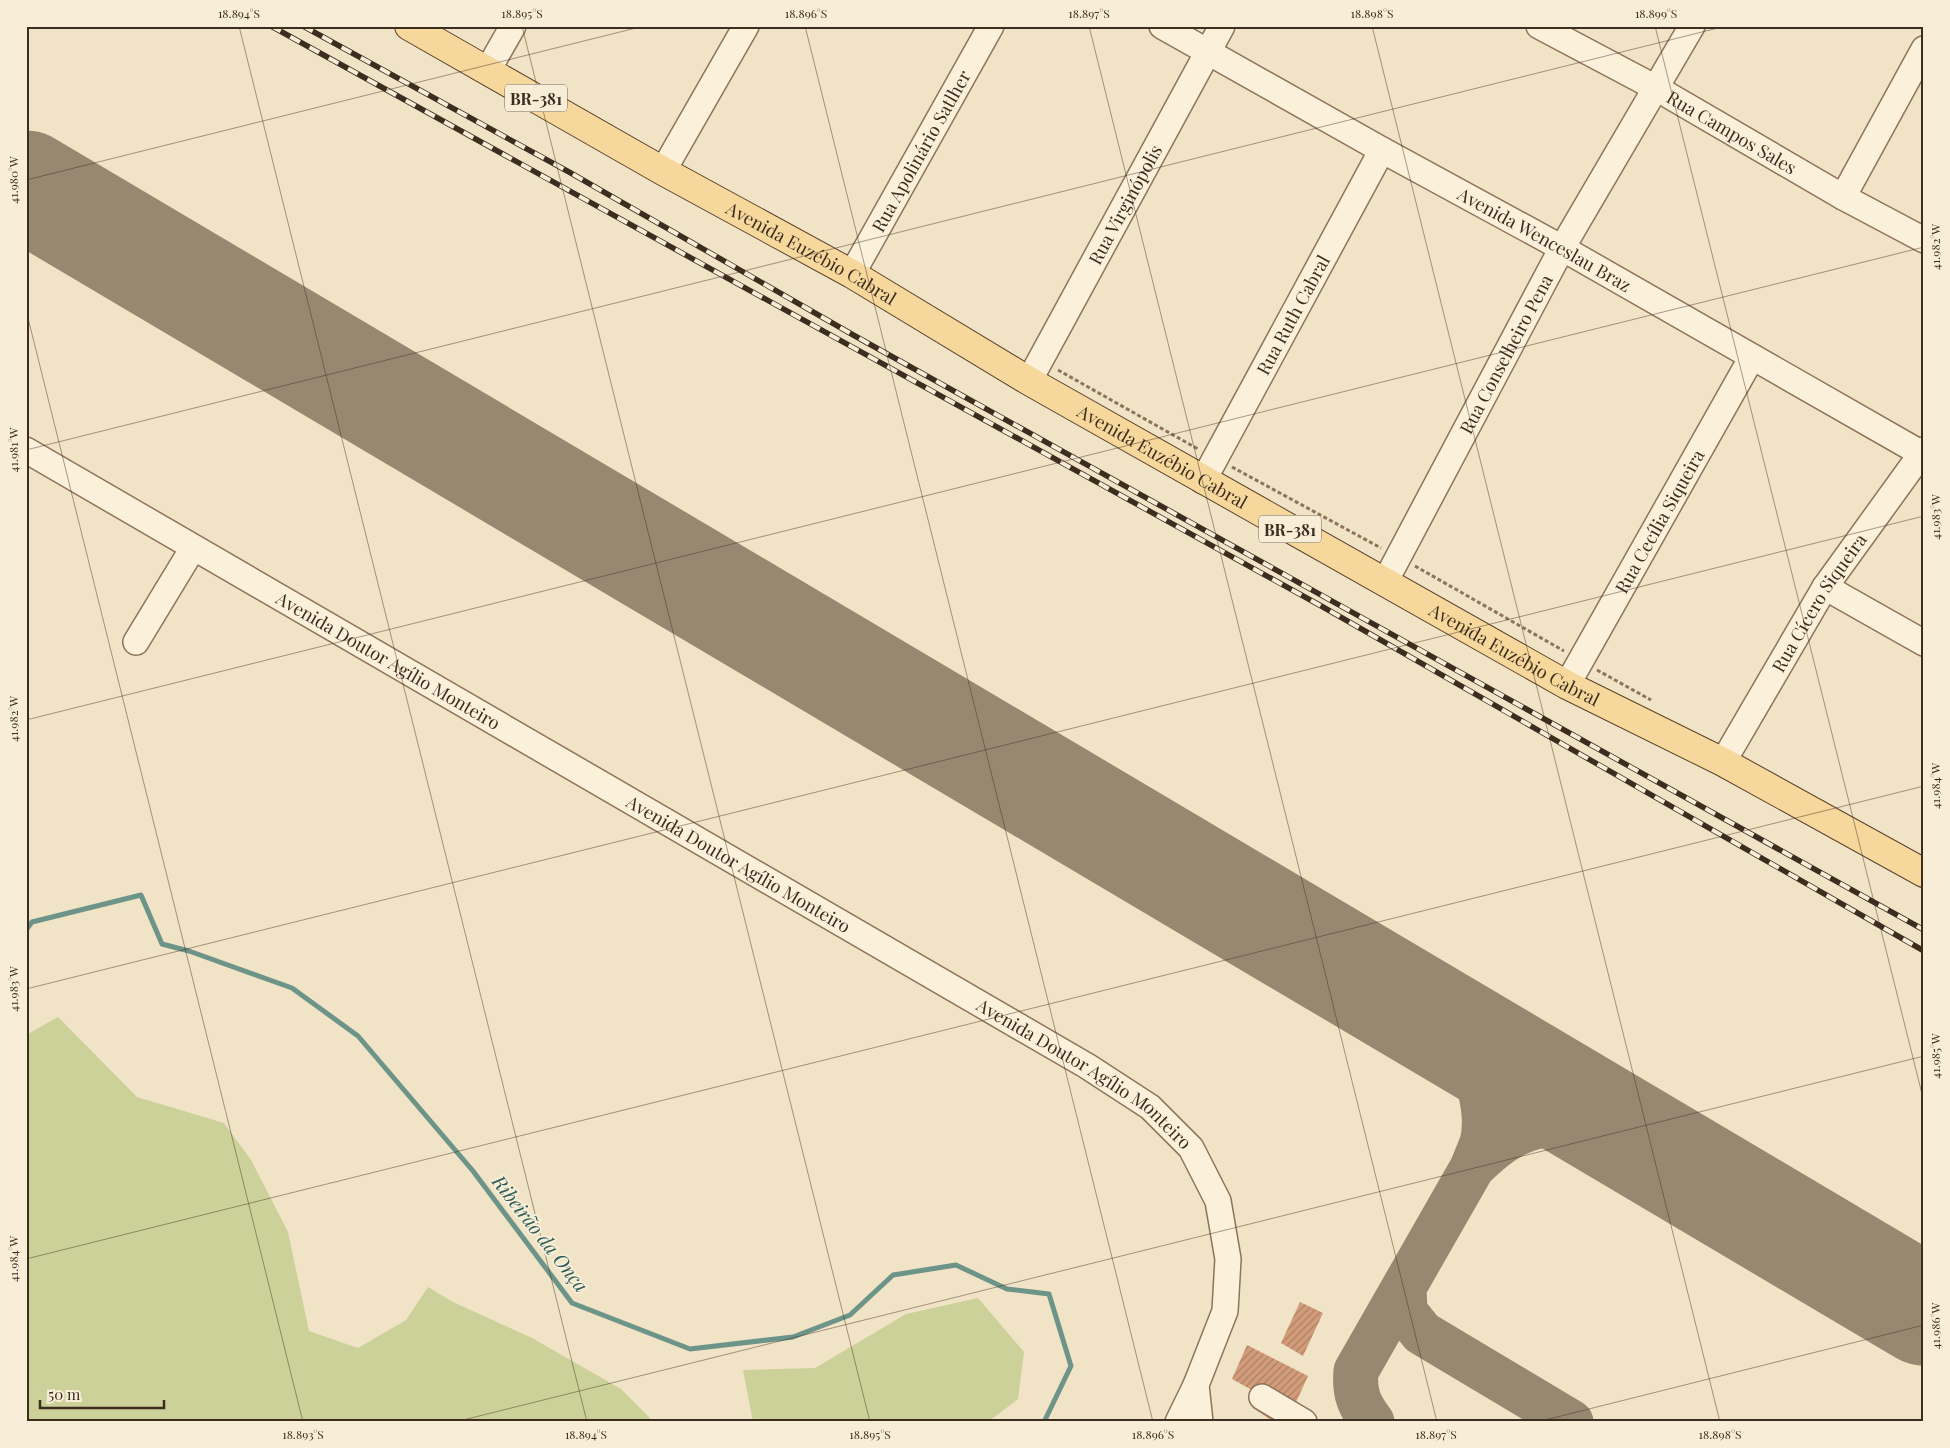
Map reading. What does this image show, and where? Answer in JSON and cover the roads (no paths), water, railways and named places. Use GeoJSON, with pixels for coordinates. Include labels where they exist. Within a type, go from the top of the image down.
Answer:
{"type":"FeatureCollection","features":[{"type":"Feature","properties":{"kind":"main road","name":"Avenida Euzébio Cabral"},"geometry":{"type":"LineString","coordinates":[[409,26],[663,171],[1035,371],[1210,469],[1385,582],[1567,686],[1723,762],[1924,873]]}},
{"type":"Feature","properties":{"kind":"street"},"geometry":{"type":"LineString","coordinates":[[488,70],[513,26]]}},
{"type":"Feature","properties":{"kind":"street"},"geometry":{"type":"LineString","coordinates":[[663,171],[746,26]]}},
{"type":"Feature","properties":{"kind":"street","name":"Rua Apolinário Satlher"},"geometry":{"type":"LineString","coordinates":[[852,274],[991,26]]}},
{"type":"Feature","properties":{"kind":"street","name":"Avenida Wenceslau Braz"},"geometry":{"type":"LineString","coordinates":[[1162,26],[1382,150],[1562,248],[1923,453]]}},
{"type":"Feature","properties":{"kind":"street","name":"Rua Virginópolis"},"geometry":{"type":"LineString","coordinates":[[1035,371],[1222,26]]}},
{"type":"Feature","properties":{"kind":"street","name":"Rua Campos Sales"},"geometry":{"type":"LineString","coordinates":[[1539,26],[1656,88],[1843,197],[1924,240]]}},
{"type":"Feature","properties":{"kind":"street","name":"Rua Conselheiro Pena"},"geometry":{"type":"LineString","coordinates":[[1385,582],[1562,248],[1692,26]]}},
{"type":"Feature","properties":{"kind":"street"},"geometry":{"type":"LineString","coordinates":[[1843,197],[1924,48]]}},
{"type":"Feature","properties":{"kind":"street","name":"Rua Ruth Cabral"},"geometry":{"type":"LineString","coordinates":[[1210,469],[1382,150]]}},
{"type":"Feature","properties":{"kind":"street","name":"Rua Cecília Siqueira"},"geometry":{"type":"LineString","coordinates":[[1567,686],[1752,357]]}},
{"type":"Feature","properties":{"kind":"street","name":"Avenida Doutor Agílio Monteiro"},"geometry":{"type":"LineString","coordinates":[[26,450],[1087,1066],[1150,1107],[1191,1148],[1218,1201],[1228,1259],[1225,1311],[1196,1385],[1200,1422]]}},
{"type":"Feature","properties":{"kind":"street","name":"Rua Cícero Siqueira"},"geometry":{"type":"LineString","coordinates":[[1723,762],[1825,587],[1923,453]]}},
{"type":"Feature","properties":{"kind":"street"},"geometry":{"type":"LineString","coordinates":[[136,642],[193,548]]}},
{"type":"Feature","properties":{"kind":"street"},"geometry":{"type":"LineString","coordinates":[[1825,587],[1924,643]]}},
{"type":"Feature","properties":{"kind":"street"},"geometry":{"type":"LineString","coordinates":[[1178,1422],[1196,1385]]}},
{"type":"Feature","properties":{"kind":"street"},"geometry":{"type":"LineString","coordinates":[[1262,1397],[1304,1422]]}},
{"type":"Feature","properties":{"kind":"waterway","name":"Ribeirão da Onça"},"geometry":{"type":"LineString","coordinates":[[26,930],[32,922],[141,895],[162,944],[189,951],[292,988],[358,1036],[473,1171],[572,1303],[690,1349],[793,1337],[850,1315],[893,1275],[956,1265],[1007,1289],[1049,1294],[1071,1366],[1044,1422]]}},
{"type":"Feature","properties":{"kind":"railway"},"geometry":{"type":"LineString","coordinates":[[271,26],[1323,607],[1924,951]]}},
{"type":"Feature","properties":{"kind":"railway"},"geometry":{"type":"LineString","coordinates":[[303,26],[569,172],[855,336],[1924,930]]}}]}
